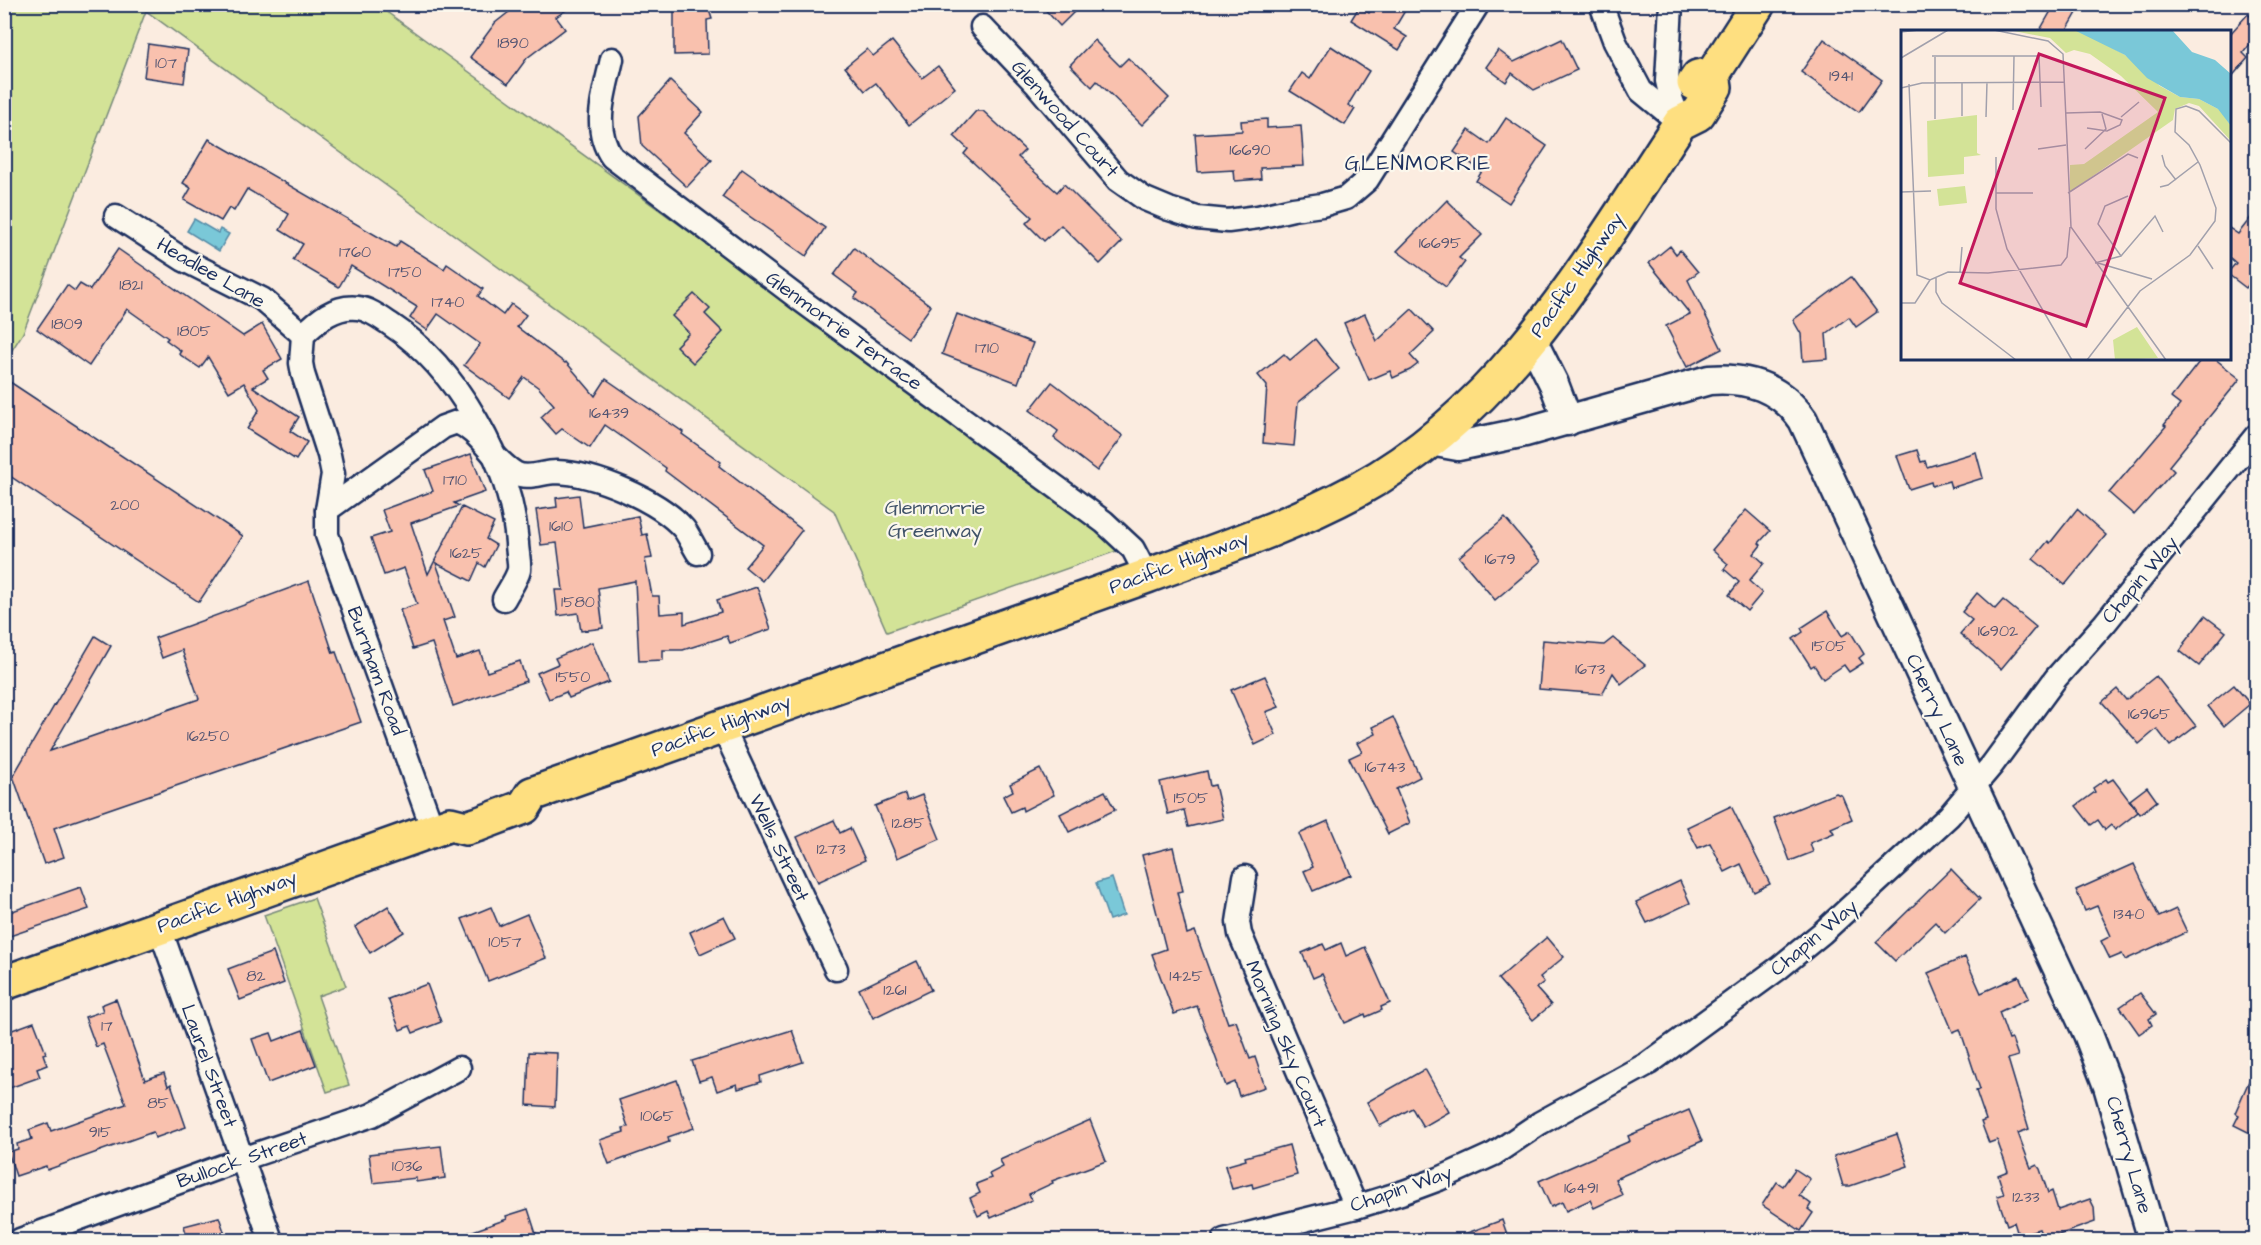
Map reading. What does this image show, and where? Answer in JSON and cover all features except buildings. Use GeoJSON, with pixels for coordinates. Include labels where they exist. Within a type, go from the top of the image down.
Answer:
{"type":"FeatureCollection","features":[{"type":"Feature","properties":{"kind":"main road","name":"Pacific Highway"},"geometry":{"type":"LineString","coordinates":[[4,983],[441,827],[457,810],[518,788],[532,794],[1147,576],[1319,509],[1374,479],[1430,441],[1462,414],[1512,364],[1532,340],[1579,277],[1680,123],[1681,102],[1698,77],[1713,74],[1758,4]]}},
{"type":"Feature","properties":{"kind":"street","name":"Glenwood Court"},"geometry":{"type":"LineString","coordinates":[[982,27],[1036,85],[1118,180],[1145,199],[1169,209],[1197,219],[1228,221],[1322,206],[1346,198],[1367,180],[1478,4]]}},
{"type":"Feature","properties":{"kind":"street"},"geometry":{"type":"LineString","coordinates":[[1601,4],[1615,42],[1641,91],[1680,123]]}},
{"type":"Feature","properties":{"kind":"street"},"geometry":{"type":"LineString","coordinates":[[1671,4],[1667,81],[1680,123]]}},
{"type":"Feature","properties":{"kind":"street","name":"Glenmorrie Terrace"},"geometry":{"type":"LineString","coordinates":[[612,59],[599,120],[606,149],[612,157],[802,301],[1104,522],[1133,549],[1147,576]]}},
{"type":"Feature","properties":{"kind":"street","name":"Headlee Lane"},"geometry":{"type":"LineString","coordinates":[[116,216],[184,260],[262,299],[303,335]]}},
{"type":"Feature","properties":{"kind":"street"},"geometry":{"type":"LineString","coordinates":[[303,335],[325,315],[343,309],[358,308],[376,315],[409,336],[432,360],[469,410],[494,455],[502,476],[515,523],[519,571],[504,598]]}},
{"type":"Feature","properties":{"kind":"street","name":"Burnham Road"},"geometry":{"type":"LineString","coordinates":[[303,335],[301,363],[303,374],[333,474],[327,510],[327,535],[441,827]]}},
{"type":"Feature","properties":{"kind":"street"},"geometry":{"type":"LineString","coordinates":[[1532,340],[1554,384],[1568,421]]}},
{"type":"Feature","properties":{"kind":"street","name":"Cherry Lane"},"geometry":{"type":"LineString","coordinates":[[1430,441],[1458,446],[1568,421],[1709,380],[1731,379],[1753,383],[1768,389],[1795,408],[1803,420],[2088,1034],[2108,1086],[2153,1240]]}},
{"type":"Feature","properties":{"kind":"street"},"geometry":{"type":"LineString","coordinates":[[327,510],[449,423],[457,422],[465,425],[506,466],[522,476],[556,472],[602,481],[632,494],[670,516],[685,530],[698,553]]}},
{"type":"Feature","properties":{"kind":"street","name":"Chapin Way"},"geometry":{"type":"LineString","coordinates":[[1224,1240],[1356,1206],[1438,1179],[1494,1154],[1540,1123],[1649,1063],[1704,1025],[1822,933],[1949,816],[1973,789],[2056,678],[2105,623],[2256,436]]}},
{"type":"Feature","properties":{"kind":"street","name":"Wells Street"},"geometry":{"type":"LineString","coordinates":[[722,726],[836,969]]}},
{"type":"Feature","properties":{"kind":"street","name":"Morning Sky Court"},"geometry":{"type":"LineString","coordinates":[[1245,878],[1238,922],[1240,934],[1356,1206]]}},
{"type":"Feature","properties":{"kind":"street","name":"Laurel Street"},"geometry":{"type":"LineString","coordinates":[[159,926],[271,1240]]}},
{"type":"Feature","properties":{"kind":"street","name":"Bullock Street"},"geometry":{"type":"LineString","coordinates":[[20,1240],[242,1159],[372,1115],[459,1068]]}},
{"type":"Feature","properties":{"kind":"green space","name":"Glenmorrie Greenway"},"geometry":{"type":"Polygon","coordinates":[[[5,5],[377,5],[1125,548],[887,632],[834,511],[146,11],[23,333],[5,361],[5,5]]]}},
{"type":"Feature","properties":{"kind":"green space"},"geometry":{"type":"Polygon","coordinates":[[[314,898],[346,986],[318,996],[349,1085],[327,1092],[264,915],[314,898]]]}},
{"type":"Feature","properties":{"kind":"water"},"geometry":{"type":"Polygon","coordinates":[[[194,219],[218,233],[220,229],[229,234],[219,251],[187,231],[194,219]]]}},
{"type":"Feature","properties":{"kind":"water"},"geometry":{"type":"Polygon","coordinates":[[[1112,878],[1124,915],[1109,920],[1096,883],[1112,878]]]}},
{"type":"Feature","properties":{"kind":"district","name":"GLENMORRIE"},"geometry":{"type":"Point","coordinates":[1418,163]}}]}
